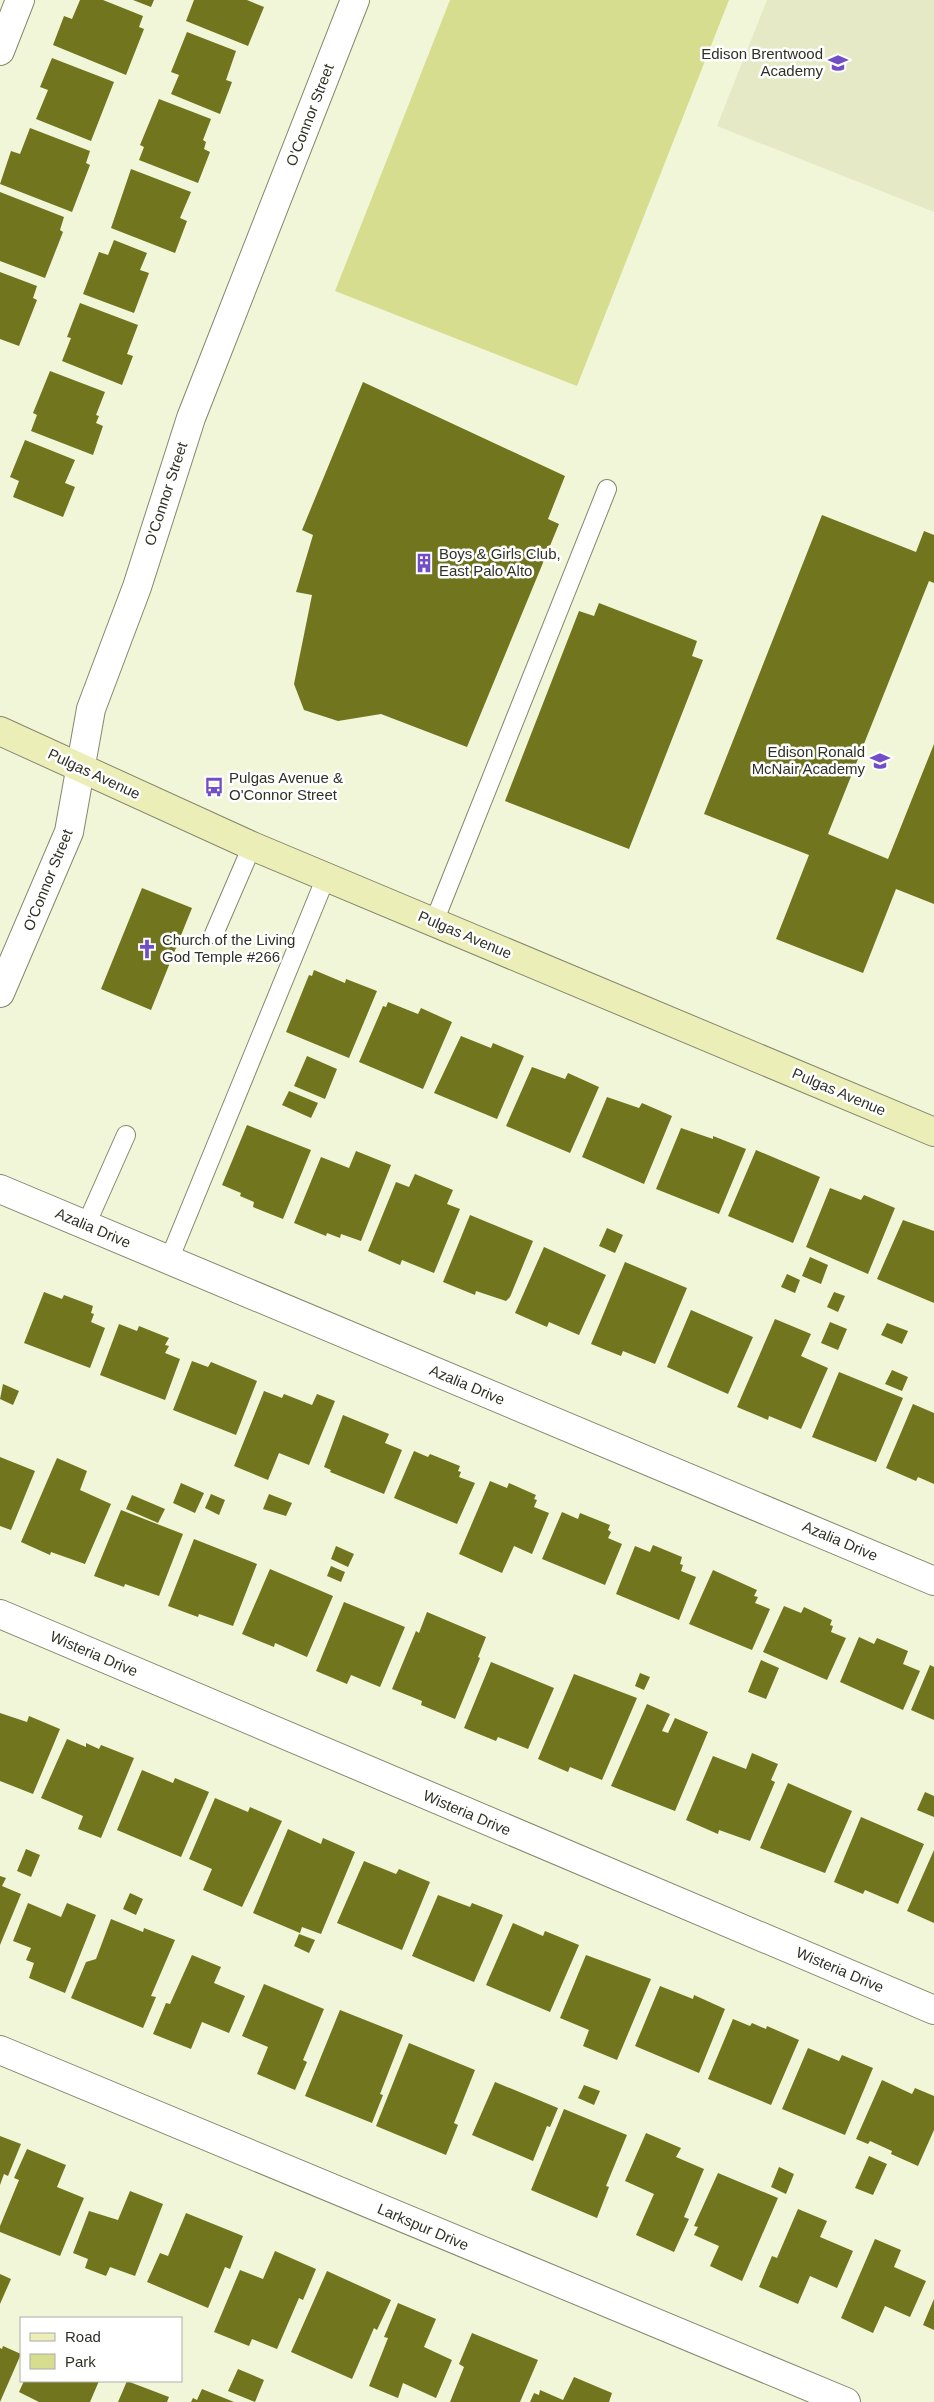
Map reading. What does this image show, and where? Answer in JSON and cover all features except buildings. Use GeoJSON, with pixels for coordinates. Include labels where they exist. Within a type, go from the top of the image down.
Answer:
{"type":"FeatureCollection","features":[{"type":"Feature","properties":{"kind":"street"},"geometry":{"type":"LineString","coordinates":[[0,51],[20,0]]}},
{"type":"Feature","properties":{"kind":"street","name":"O'Connor Street"},"geometry":{"type":"LineString","coordinates":[[0,994],[69,832],[91,709],[137,587],[191,418],[355,0]]}},
{"type":"Feature","properties":{"kind":"street","name":"Pulgas Avenue"},"geometry":{"type":"LineString","coordinates":[[0,731],[252,846],[934,1132]]}},
{"type":"Feature","properties":{"kind":"street","name":"Azalia Drive"},"geometry":{"type":"LineString","coordinates":[[0,1189],[934,1581]]}},
{"type":"Feature","properties":{"kind":"street","name":"Wisteria Drive"},"geometry":{"type":"LineString","coordinates":[[0,1614],[262,1727],[934,2010]]}},
{"type":"Feature","properties":{"kind":"street","name":"Larkspur Drive"},"geometry":{"type":"LineString","coordinates":[[0,2050],[846,2402]]}},
{"type":"Feature","properties":{"kind":"lane"},"geometry":{"type":"LineString","coordinates":[[434,922],[607,489]]}},
{"type":"Feature","properties":{"kind":"lane"},"geometry":{"type":"LineString","coordinates":[[214,934],[252,846]]}},
{"type":"Feature","properties":{"kind":"lane"},"geometry":{"type":"LineString","coordinates":[[169,1260],[326,877]]}},
{"type":"Feature","properties":{"kind":"lane"},"geometry":{"type":"LineString","coordinates":[[86,1225],[126,1135]]}},
{"type":"Feature","properties":{"kind":"shaded area","name":"Edison Brentwood Academy"},"geometry":{"type":"Polygon","coordinates":[[[767,0],[934,0],[934,212],[717,126],[767,0]]]}},
{"type":"Feature","properties":{"kind":"green space"},"geometry":{"type":"Polygon","coordinates":[[[450,0],[729,0],[577,386],[335,291],[450,0]]]}},
{"type":"Feature","properties":{"kind":"place","name":"Edison Brentwood Academy"},"geometry":{"type":"Point","coordinates":[838,63]}},
{"type":"Feature","properties":{"kind":"place","name":"Boys & Girls Club, East Palo Alto"},"geometry":{"type":"Point","coordinates":[424,563]}},
{"type":"Feature","properties":{"kind":"place","name":"Edison Ronald McNair Academy"},"geometry":{"type":"Point","coordinates":[880,761]}},
{"type":"Feature","properties":{"kind":"place","name":"Pulgas Avenue & O'Connor Street"},"geometry":{"type":"Point","coordinates":[214,787]}},
{"type":"Feature","properties":{"kind":"place","name":"Church of the Living God Temple #266"},"geometry":{"type":"Point","coordinates":[147,949]}}]}
